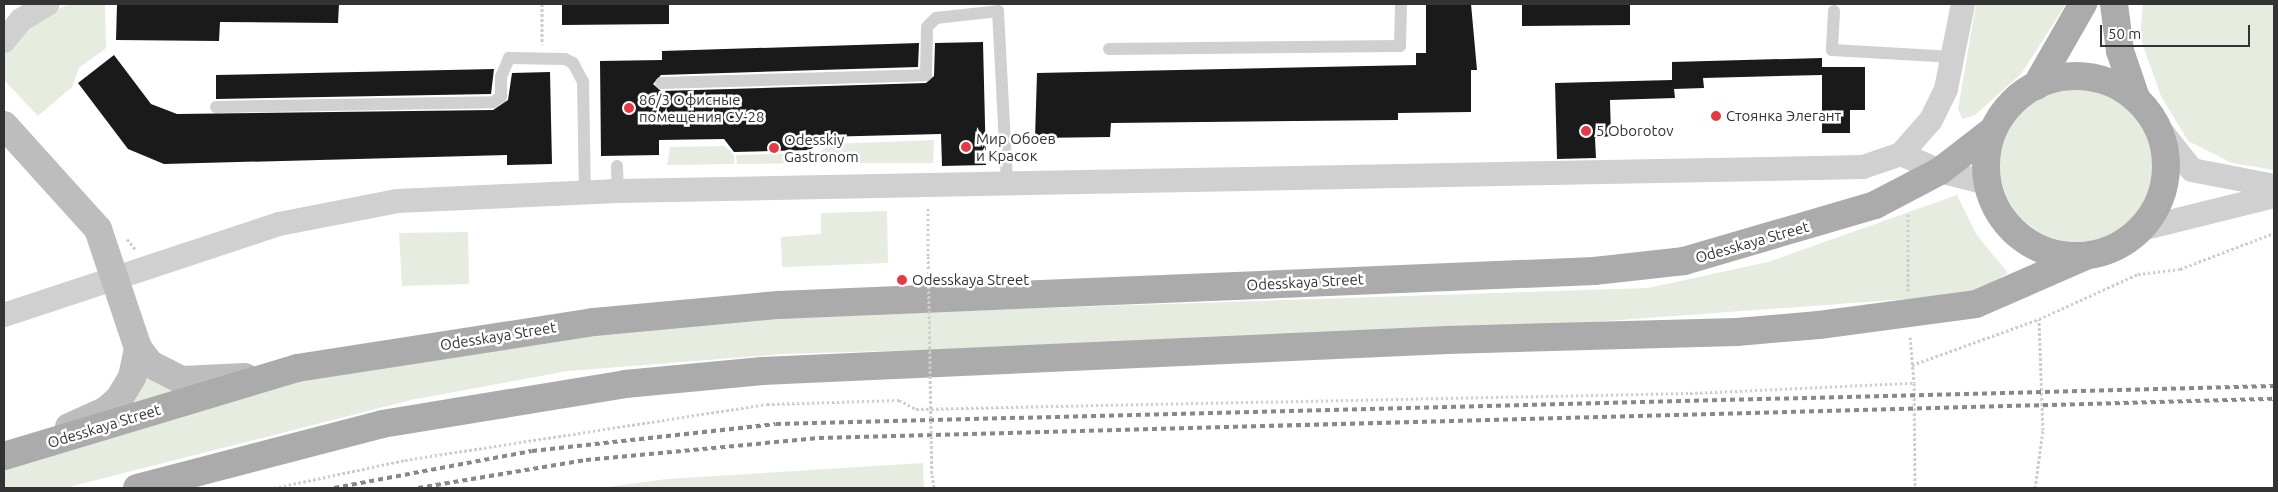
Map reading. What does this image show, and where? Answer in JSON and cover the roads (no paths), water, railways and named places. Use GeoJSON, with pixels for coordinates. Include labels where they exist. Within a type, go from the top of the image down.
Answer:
{"type":"FeatureCollection","features":[{"type":"Feature","properties":{"kind":"main road"},"geometry":{"type":"LineString","coordinates":[[2036,86],[2083,4]]}},
{"type":"Feature","properties":{"kind":"main road"},"geometry":{"type":"LineString","coordinates":[[137,488],[382,424],[635,383],[911,364],[1437,340],[1737,332],[1909,317],[1976,304],[2086,256],[2116,247],[2142,229],[2157,207],[2166,181],[2166,153],[2158,127],[2136,98],[2120,51],[2114,4]]}},
{"type":"Feature","properties":{"kind":"main road"},"geometry":{"type":"LineString","coordinates":[[2086,256],[2059,255],[2019,235],[1996,208],[1987,183],[1986,156],[1993,130],[2011,104],[2036,86],[2070,77],[2098,79],[2136,98]]}},
{"type":"Feature","properties":{"kind":"main road","name":"Odesskaya Street"},"geometry":{"type":"LineString","coordinates":[[13,453],[297,368],[594,322],[779,306],[1642,266],[1724,253],[1908,191],[1940,171],[1993,130]]}},
{"type":"Feature","properties":{"kind":"street"},"geometry":{"type":"LineString","coordinates":[[4,41],[21,20],[48,4]]}},
{"type":"Feature","properties":{"kind":"street"},"geometry":{"type":"LineString","coordinates":[[4,316],[117,277],[335,211],[397,201],[618,192],[1818,171],[1863,167],[1901,154],[1931,120],[1954,57],[1963,4]]}},
{"type":"Feature","properties":{"kind":"street"},"geometry":{"type":"LineString","coordinates":[[4,125],[98,229],[117,277],[138,348],[159,371],[182,380],[225,379],[297,368]]}},
{"type":"Feature","properties":{"kind":"street"},"geometry":{"type":"LineString","coordinates":[[2158,127],[2192,170],[2274,186]]}},
{"type":"Feature","properties":{"kind":"street"},"geometry":{"type":"LineString","coordinates":[[1901,154],[1940,171],[1987,183]]}},
{"type":"Feature","properties":{"kind":"street"},"geometry":{"type":"LineString","coordinates":[[2142,229],[2274,196]]}},
{"type":"Feature","properties":{"kind":"street"},"geometry":{"type":"LineString","coordinates":[[13,453],[112,405],[129,384],[138,348]]}},
{"type":"Feature","properties":{"kind":"lane"},"geometry":{"type":"LineString","coordinates":[[1109,48],[1400,46],[1401,4]]}},
{"type":"Feature","properties":{"kind":"lane"},"geometry":{"type":"LineString","coordinates":[[661,83],[926,75],[927,27],[936,18],[960,8],[998,11],[1007,184]]}},
{"type":"Feature","properties":{"kind":"lane"},"geometry":{"type":"LineString","coordinates":[[1834,11],[1832,50],[1954,57]]}},
{"type":"Feature","properties":{"kind":"lane"},"geometry":{"type":"LineString","coordinates":[[216,108],[493,102],[501,97],[501,77],[509,58],[542,58],[573,63],[583,82],[585,193]]}},
{"type":"Feature","properties":{"kind":"lane"},"geometry":{"type":"LineString","coordinates":[[617,166],[618,192]]}},
{"type":"Feature","properties":{"kind":"railway"},"geometry":{"type":"LineString","coordinates":[[334,488],[532,451],[776,424],[2274,386]]}},
{"type":"Feature","properties":{"kind":"railway"},"geometry":{"type":"LineString","coordinates":[[418,488],[586,460],[819,438],[2274,399]]}},
{"type":"Feature","properties":{"kind":"place","name":"86/3 Офисные помещения СУ-28"},"geometry":{"type":"Point","coordinates":[629,108]}},
{"type":"Feature","properties":{"kind":"place","name":"Стоянка Элегант"},"geometry":{"type":"Point","coordinates":[1716,116]}},
{"type":"Feature","properties":{"kind":"place","name":"5 Oborotov"},"geometry":{"type":"Point","coordinates":[1586,131]}},
{"type":"Feature","properties":{"kind":"place","name":"Мир Обоев и Красок"},"geometry":{"type":"Point","coordinates":[966,147]}},
{"type":"Feature","properties":{"kind":"place","name":"Odesskiy Gastronom"},"geometry":{"type":"Point","coordinates":[774,148]}},
{"type":"Feature","properties":{"kind":"place","name":"Odesskaya Street"},"geometry":{"type":"Point","coordinates":[902,280]}}]}
